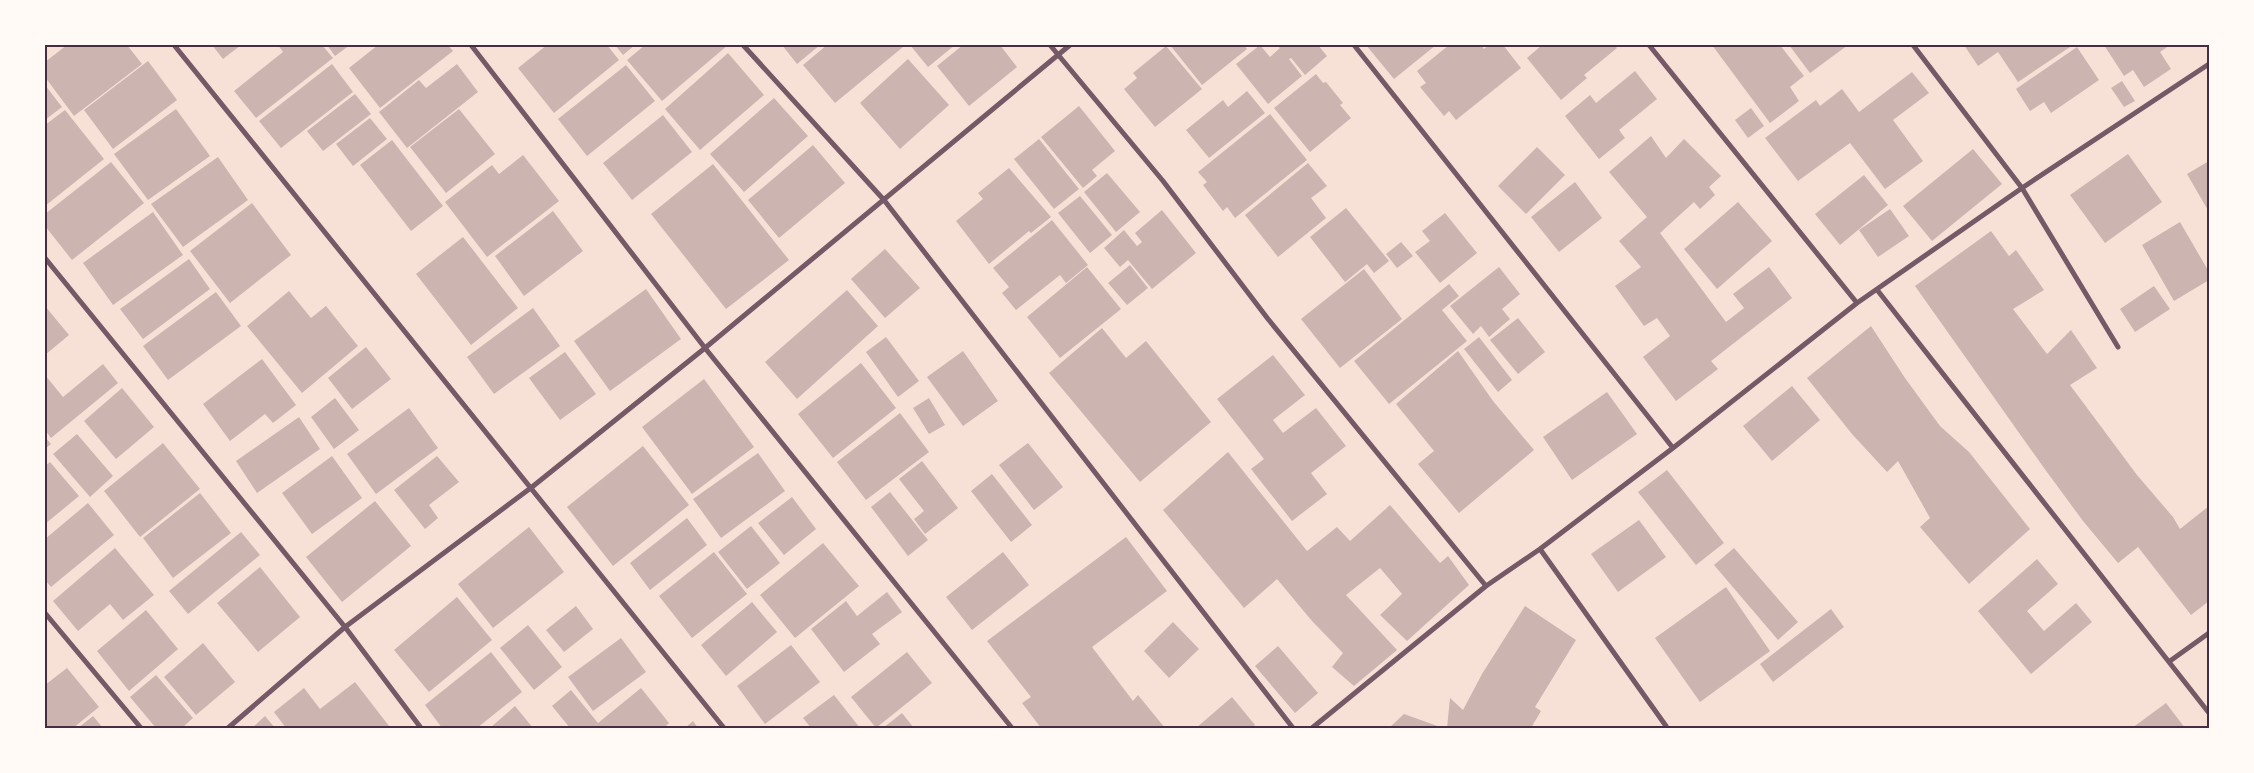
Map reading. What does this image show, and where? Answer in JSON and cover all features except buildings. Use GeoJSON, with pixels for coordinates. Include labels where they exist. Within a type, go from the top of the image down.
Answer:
{"type":"FeatureCollection","features":[{"type":"Feature","properties":{"kind":"street"},"geometry":{"type":"LineString","coordinates":[[174,45],[724,728]]}},
{"type":"Feature","properties":{"kind":"street"},"geometry":{"type":"LineString","coordinates":[[471,45],[705,348],[1012,728]]}},
{"type":"Feature","properties":{"kind":"street"},"geometry":{"type":"LineString","coordinates":[[743,45],[884,200],[1294,728]]}},
{"type":"Feature","properties":{"kind":"street"},"geometry":{"type":"LineString","coordinates":[[1050,45],[1163,181],[1268,319],[1486,586]]}},
{"type":"Feature","properties":{"kind":"street"},"geometry":{"type":"LineString","coordinates":[[228,728],[346,627],[532,488],[705,348],[1070,45]]}},
{"type":"Feature","properties":{"kind":"street"},"geometry":{"type":"LineString","coordinates":[[1354,45],[1673,448]]}},
{"type":"Feature","properties":{"kind":"street"},"geometry":{"type":"LineString","coordinates":[[1649,45],[1857,304]]}},
{"type":"Feature","properties":{"kind":"street"},"geometry":{"type":"LineString","coordinates":[[1913,45],[2022,188],[2118,347]]}},
{"type":"Feature","properties":{"kind":"street"},"geometry":{"type":"LineString","coordinates":[[1312,728],[1486,586],[1540,549],[1673,448],[1857,304],[2022,188],[2209,64]]}},
{"type":"Feature","properties":{"kind":"street"},"geometry":{"type":"LineString","coordinates":[[45,258],[346,627],[421,728]]}},
{"type":"Feature","properties":{"kind":"street"},"geometry":{"type":"LineString","coordinates":[[1878,291],[2209,713]]}},
{"type":"Feature","properties":{"kind":"street"},"geometry":{"type":"LineString","coordinates":[[1540,549],[1666,726]]}},
{"type":"Feature","properties":{"kind":"street"},"geometry":{"type":"LineString","coordinates":[[45,613],[141,728]]}},
{"type":"Feature","properties":{"kind":"street"},"geometry":{"type":"LineString","coordinates":[[2170,661],[2209,633]]}}]}
